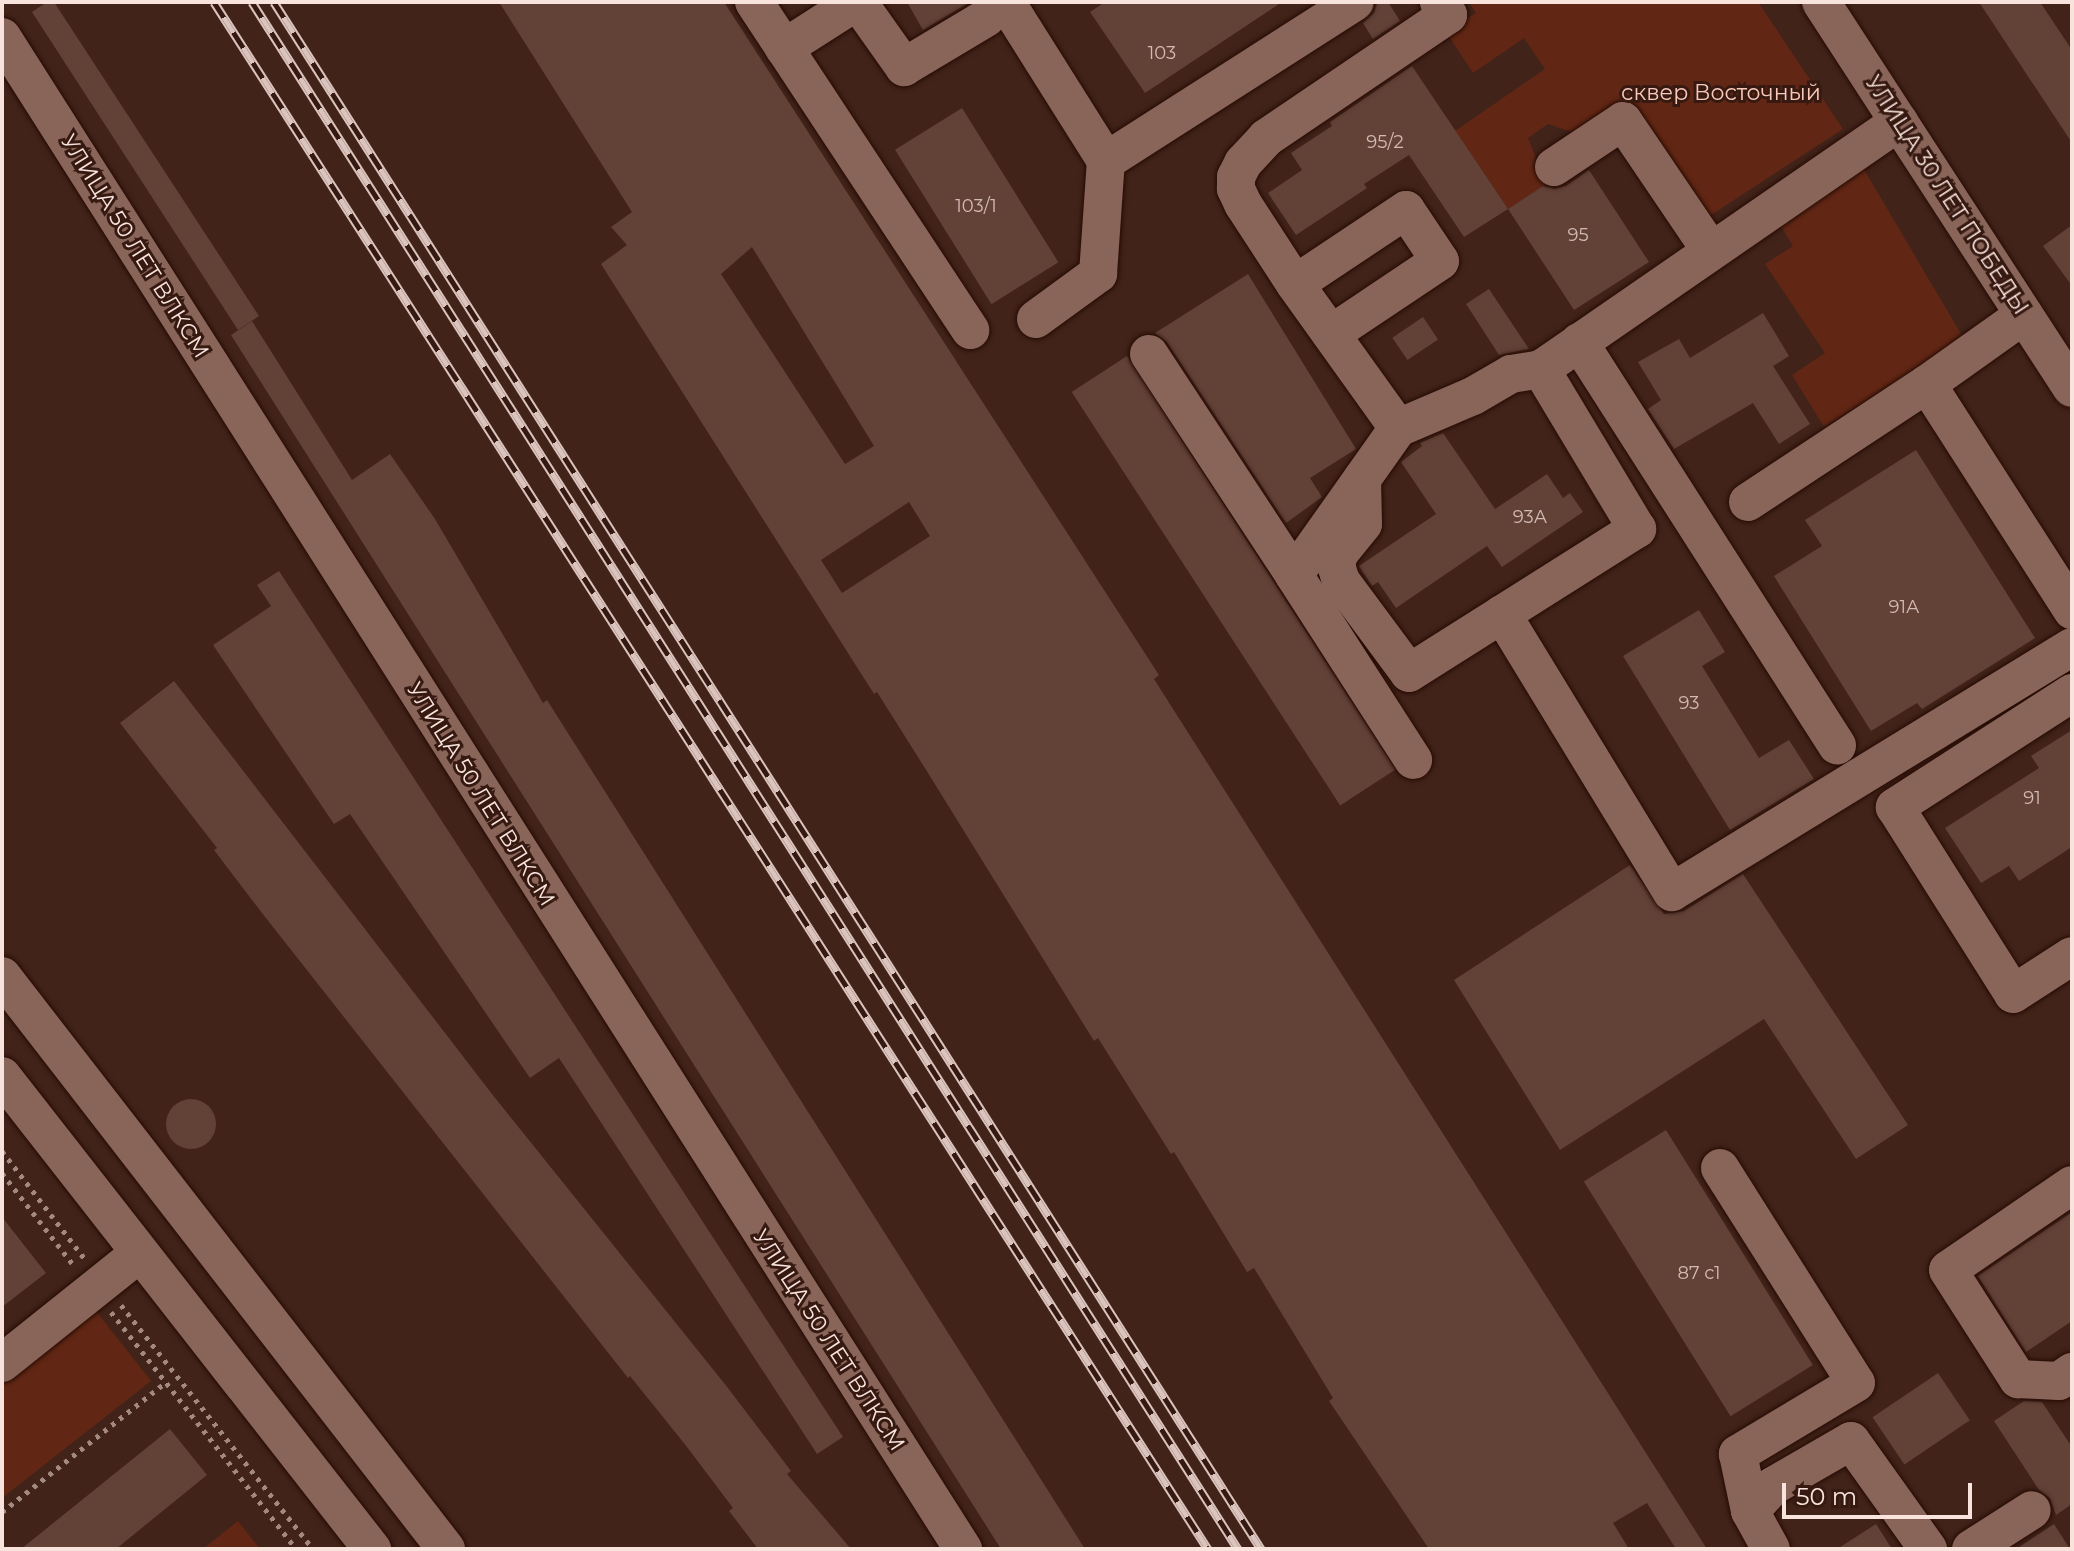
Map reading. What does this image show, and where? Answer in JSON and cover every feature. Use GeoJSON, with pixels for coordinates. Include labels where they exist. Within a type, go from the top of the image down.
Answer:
{"type":"FeatureCollection","features":[{"type":"Feature","properties":{"kind":"street"},"geometry":{"type":"LineString","coordinates":[[754,2],[970,330]]}},
{"type":"Feature","properties":{"kind":"street"},"geometry":{"type":"LineString","coordinates":[[784,48],[857,2],[904,67],[996,10],[1106,161],[1098,274],[1036,319]]}},
{"type":"Feature","properties":{"kind":"street"},"geometry":{"type":"LineString","coordinates":[[1106,161],[1355,2]]}},
{"type":"Feature","properties":{"kind":"street"},"geometry":{"type":"LineString","coordinates":[[1398,428],[1295,284],[1236,189],[1243,163],[1266,138],[1448,15],[1439,2]]}},
{"type":"Feature","properties":{"kind":"street","name":"УЛИЦА 30 ЛЕТ ПОБЕДЫ"},"geometry":{"type":"LineString","coordinates":[[1821,2],[2072,388]]}},
{"type":"Feature","properties":{"kind":"street","name":"УЛИЦА 50 ЛЕТ ВЛКСМ"},"geometry":{"type":"LineString","coordinates":[[2,37],[963,1549]]}},
{"type":"Feature","properties":{"kind":"street"},"geometry":{"type":"LineString","coordinates":[[1554,167],[1623,121],[1711,251]]}},
{"type":"Feature","properties":{"kind":"street"},"geometry":{"type":"LineString","coordinates":[[1294,575],[1398,428],[1473,396],[1511,374],[1541,369],[1899,122]]}},
{"type":"Feature","properties":{"kind":"street"},"geometry":{"type":"LineString","coordinates":[[1295,284],[1406,210],[1440,261],[1331,334]]}},
{"type":"Feature","properties":{"kind":"street"},"geometry":{"type":"LineString","coordinates":[[1748,502],[1927,384],[2024,315]]}},
{"type":"Feature","properties":{"kind":"street"},"geometry":{"type":"LineString","coordinates":[[1579,342],[1837,745]]}},
{"type":"Feature","properties":{"kind":"street"},"geometry":{"type":"LineString","coordinates":[[1149,354],[1413,760]]}},
{"type":"Feature","properties":{"kind":"street"},"geometry":{"type":"LineString","coordinates":[[1362,479],[1363,524],[1339,554],[1336,565],[1341,581],[1409,673],[1637,529],[1541,369]]}},
{"type":"Feature","properties":{"kind":"street"},"geometry":{"type":"LineString","coordinates":[[1927,384],[2072,610]]}},
{"type":"Feature","properties":{"kind":"street"},"geometry":{"type":"LineString","coordinates":[[1502,614],[1672,892],[2072,647]]}},
{"type":"Feature","properties":{"kind":"street"},"geometry":{"type":"LineString","coordinates":[[2072,693],[1895,807],[2013,994],[2072,956]]}},
{"type":"Feature","properties":{"kind":"street"},"geometry":{"type":"LineString","coordinates":[[2,976],[446,1549]]}},
{"type":"Feature","properties":{"kind":"street"},"geometry":{"type":"LineString","coordinates":[[2,1076],[372,1549]]}},
{"type":"Feature","properties":{"kind":"street"},"geometry":{"type":"LineString","coordinates":[[1720,1168],[1856,1383],[1738,1454],[1750,1511],[1771,1549]]}},
{"type":"Feature","properties":{"kind":"street"},"geometry":{"type":"LineString","coordinates":[[2072,1185],[1948,1270],[2018,1379],[2059,1381],[2072,1372]]}},
{"type":"Feature","properties":{"kind":"street"},"geometry":{"type":"LineString","coordinates":[[2,1363],[88,1283],[140,1253]]}},
{"type":"Feature","properties":{"kind":"street"},"geometry":{"type":"LineString","coordinates":[[1750,1511],[1773,1486],[1851,1441],[1928,1549]]}},
{"type":"Feature","properties":{"kind":"street"},"geometry":{"type":"LineString","coordinates":[[1971,1549],[2032,1510]]}},
{"type":"Feature","properties":{"kind":"path"},"geometry":{"type":"LineString","coordinates":[[2,1151],[88,1283],[313,1549]]}},
{"type":"Feature","properties":{"kind":"path"},"geometry":{"type":"LineString","coordinates":[[2,1173],[296,1549]]}},
{"type":"Feature","properties":{"kind":"path"},"geometry":{"type":"LineString","coordinates":[[2,1512],[166,1382]]}},
{"type":"Feature","properties":{"kind":"green space","name":"сквер Восточный"},"geometry":{"type":"Polygon","coordinates":[[[1469,2],[1758,2],[1843,129],[1708,217],[1632,107],[1619,103],[1575,133],[1548,124],[1528,138],[1546,184],[1508,209],[1455,131],[1545,69],[1524,38],[1473,73],[1446,32],[1476,13],[1469,2]]]}},
{"type":"Feature","properties":{"kind":"green space"},"geometry":{"type":"Polygon","coordinates":[[[1862,166],[1964,339],[1824,427],[1792,375],[1825,353],[1765,264],[1793,246],[1778,221],[1862,166]]]}},
{"type":"Feature","properties":{"kind":"green space"},"geometry":{"type":"Polygon","coordinates":[[[92,1306],[151,1381],[2,1498],[2,1377],[92,1306]]]}},
{"type":"Feature","properties":{"kind":"green space"},"geometry":{"type":"Polygon","coordinates":[[[238,1521],[260,1549],[203,1549],[238,1521]]]}},
{"type":"Feature","properties":{"kind":"building"},"geometry":{"type":"Polygon","coordinates":[[[47,2],[54,2],[259,316],[238,330],[32,12],[47,2]]]}},
{"type":"Feature","properties":{"kind":"building"},"geometry":{"type":"Polygon","coordinates":[[[499,2],[724,2],[1159,675],[1154,679],[1707,1549],[1676,1549],[1647,1503],[1613,1523],[1629,1549],[1429,1549],[1329,1401],[1333,1398],[1254,1268],[1247,1272],[1174,1152],[1171,1154],[1098,1038],[1094,1041],[877,692],[874,694],[601,264],[627,245],[611,227],[632,212],[499,2]],[[752,247],[721,274],[845,464],[874,446],[752,247]],[[909,502],[821,560],[842,593],[930,536],[909,502]]]}},
{"type":"Feature","properties":{"kind":"building"},"geometry":{"type":"Polygon","coordinates":[[[907,2],[970,2],[923,30],[907,2]]]}},
{"type":"Feature","properties":{"kind":"building"},"geometry":{"type":"Polygon","coordinates":[[[1105,2],[1282,2],[1145,93],[1090,12],[1105,2]]]}},
{"type":"Feature","properties":{"kind":"building"},"geometry":{"type":"Polygon","coordinates":[[[1388,2],[1400,21],[1373,39],[1363,23],[1374,13],[1377,3],[1388,2]]]}},
{"type":"Feature","properties":{"kind":"building"},"geometry":{"type":"Polygon","coordinates":[[[1979,2],[2040,2],[2072,50],[2072,143],[1979,2]]]}},
{"type":"Feature","properties":{"kind":"building"},"geometry":{"type":"Polygon","coordinates":[[[1412,66],[1508,209],[1464,237],[1409,155],[1364,184],[1367,188],[1296,235],[1268,193],[1302,170],[1291,153],[1332,126],[1330,122],[1412,66]]]}},
{"type":"Feature","properties":{"kind":"building"},"geometry":{"type":"Polygon","coordinates":[[[962,108],[1058,262],[991,304],[895,150],[962,108]]]}},
{"type":"Feature","properties":{"kind":"building"},"geometry":{"type":"Polygon","coordinates":[[[1589,170],[1649,262],[1574,310],[1508,209],[1543,186],[1555,189],[1566,186],[1589,170]]]}},
{"type":"Feature","properties":{"kind":"building"},"geometry":{"type":"Polygon","coordinates":[[[2072,225],[2072,286],[2043,246],[2072,225]]]}},
{"type":"Feature","properties":{"kind":"building"},"geometry":{"type":"Polygon","coordinates":[[[1248,274],[1356,449],[1310,478],[1322,497],[1286,523],[1167,342],[1155,333],[1248,274]]]}},
{"type":"Feature","properties":{"kind":"building"},"geometry":{"type":"Polygon","coordinates":[[[1489,289],[1529,349],[1499,355],[1466,304],[1489,289]]]}},
{"type":"Feature","properties":{"kind":"building"},"geometry":{"type":"Polygon","coordinates":[[[1763,313],[1789,356],[1773,366],[1810,424],[1779,444],[1753,403],[1674,449],[1648,409],[1661,400],[1638,362],[1679,339],[1690,358],[1763,313]]]}},
{"type":"Feature","properties":{"kind":"building"},"geometry":{"type":"Polygon","coordinates":[[[1423,317],[1438,339],[1407,360],[1392,338],[1423,317]]]}},
{"type":"Feature","properties":{"kind":"building"},"geometry":{"type":"Polygon","coordinates":[[[252,321],[352,480],[390,454],[435,519],[543,703],[547,700],[1085,1549],[1001,1549],[231,335],[252,321]]]}},
{"type":"Feature","properties":{"kind":"building"},"geometry":{"type":"Polygon","coordinates":[[[1127,356],[1396,769],[1340,805],[1072,392],[1127,356]]]}},
{"type":"Feature","properties":{"kind":"building"},"geometry":{"type":"Polygon","coordinates":[[[1443,433],[1495,509],[1547,474],[1563,498],[1570,493],[1583,512],[1502,567],[1487,546],[1396,608],[1378,582],[1372,586],[1359,566],[1436,514],[1401,462],[1422,446],[1420,443],[1443,433]]]}},
{"type":"Feature","properties":{"kind":"building"},"geometry":{"type":"Polygon","coordinates":[[[1916,450],[2035,638],[1922,709],[1917,703],[1871,731],[1774,576],[1822,546],[1805,520],[1916,450]]]}},
{"type":"Feature","properties":{"kind":"building"},"geometry":{"type":"Polygon","coordinates":[[[279,571],[843,1437],[817,1454],[559,1058],[530,1078],[350,814],[334,824],[213,645],[271,606],[257,585],[279,571]]]}},
{"type":"Feature","properties":{"kind":"building"},"geometry":{"type":"Polygon","coordinates":[[[1699,610],[1725,652],[1702,666],[1759,758],[1789,740],[1814,779],[1730,830],[1623,656],[1699,610]]]}},
{"type":"Feature","properties":{"kind":"building"},"geometry":{"type":"Polygon","coordinates":[[[174,681],[492,1094],[728,1388],[791,1471],[787,1474],[851,1549],[758,1549],[729,1511],[733,1508],[687,1447],[630,1376],[628,1378],[262,913],[214,850],[217,848],[120,723],[174,681]]]}},
{"type":"Feature","properties":{"kind":"building"},"geometry":{"type":"Polygon","coordinates":[[[2072,730],[2072,847],[2019,881],[2009,866],[1981,883],[1945,828],[2039,768],[2031,756],[2072,730]]]}},
{"type":"Feature","properties":{"kind":"building"},"geometry":{"type":"Polygon","coordinates":[[[1630,865],[1664,914],[1684,911],[1743,874],[1908,1125],[1856,1159],[1764,1019],[1560,1150],[1454,980],[1630,865]]]}},
{"type":"Feature","properties":{"kind":"building"},"geometry":{"type":"Polygon","coordinates":[[[191,1099],[209,1106],[216,1124],[209,1142],[191,1149],[173,1142],[166,1124],[173,1106],[191,1099]]]}},
{"type":"Feature","properties":{"kind":"building"},"geometry":{"type":"Polygon","coordinates":[[[1666,1130],[1813,1365],[1731,1416],[1584,1181],[1666,1130]]]}},
{"type":"Feature","properties":{"kind":"building"},"geometry":{"type":"Polygon","coordinates":[[[2072,1212],[2072,1321],[2026,1352],[1978,1276],[2072,1212]]]}},
{"type":"Feature","properties":{"kind":"building"},"geometry":{"type":"Polygon","coordinates":[[[2,1217],[46,1273],[2,1307],[2,1217]]]}},
{"type":"Feature","properties":{"kind":"building"},"geometry":{"type":"Polygon","coordinates":[[[1938,1373],[1970,1420],[1904,1464],[1873,1417],[1938,1373]]]}},
{"type":"Feature","properties":{"kind":"building"},"geometry":{"type":"Polygon","coordinates":[[[2024,1401],[2042,1402],[2072,1447],[2072,1504],[2056,1515],[2050,1498],[2039,1490],[1994,1421],[2024,1401]]]}},
{"type":"Feature","properties":{"kind":"building"},"geometry":{"type":"Polygon","coordinates":[[[170,1429],[207,1475],[116,1549],[21,1549],[170,1429]]]}},
{"type":"Feature","properties":{"kind":"building"},"geometry":{"type":"Polygon","coordinates":[[[1876,1524],[1892,1549],[1837,1549],[1876,1524]]]}},
{"type":"Feature","properties":{"kind":"building"},"geometry":{"type":"Polygon","coordinates":[[[2054,1524],[2070,1549],[2016,1549],[2054,1524]]]}},
{"type":"Feature","properties":{"kind":"railway"},"geometry":{"type":"LineString","coordinates":[[214,2],[1208,1549]]}},
{"type":"Feature","properties":{"kind":"railway"},"geometry":{"type":"LineString","coordinates":[[252,2],[1238,1549]]}},
{"type":"Feature","properties":{"kind":"railway"},"geometry":{"type":"LineString","coordinates":[[274,2],[1261,1549]]}}]}
